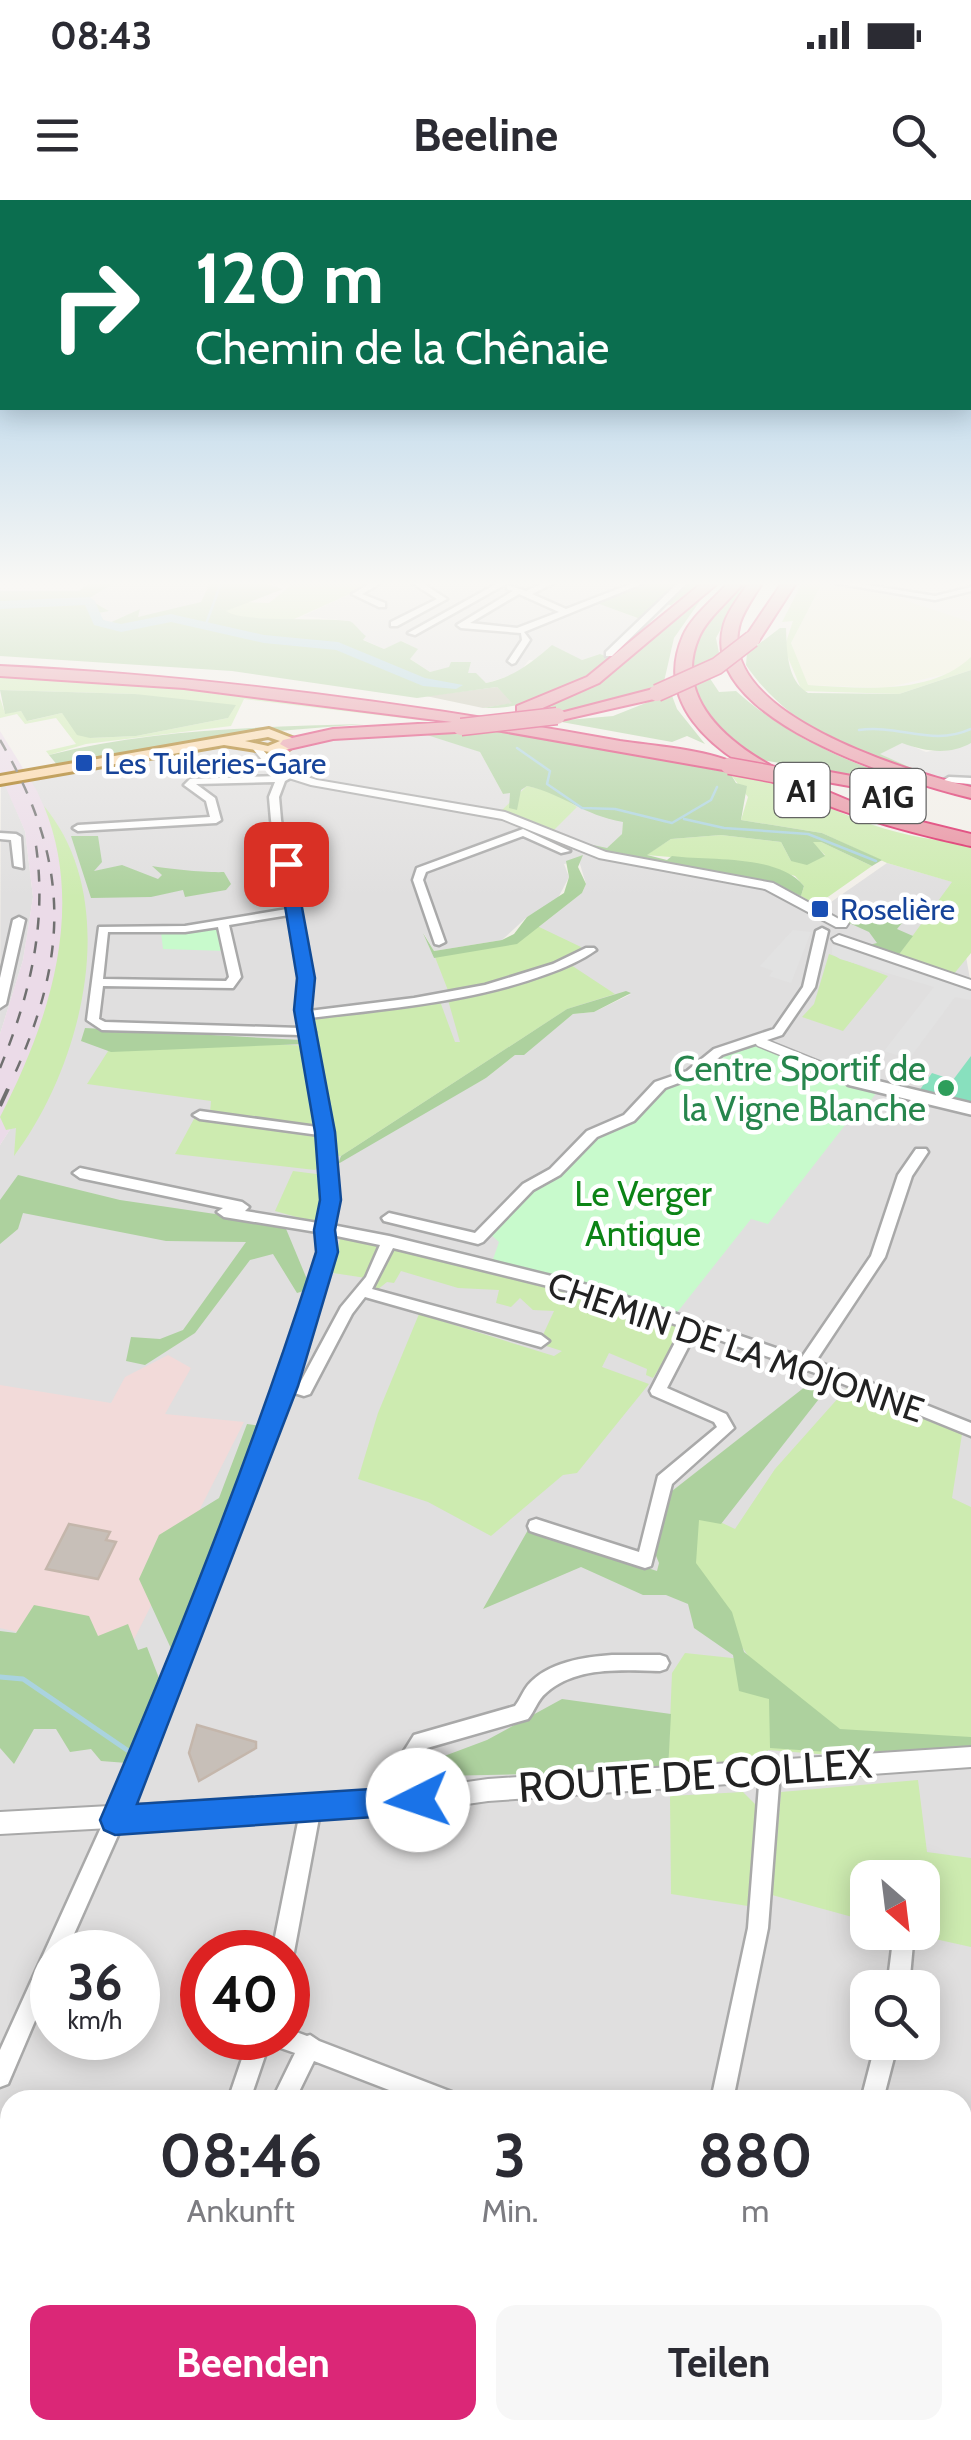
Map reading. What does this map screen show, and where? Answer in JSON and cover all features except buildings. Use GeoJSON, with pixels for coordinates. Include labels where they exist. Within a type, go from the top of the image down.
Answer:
{"type":"FeatureCollection","features":[{"type":"Feature","properties":{"kind":"highway","name":"A1G"},"geometry":{"type":"LineString","coordinates":[[247,688],[470,718],[971,808]]}},
{"type":"Feature","properties":{"kind":"highway","name":"A1G"},"geometry":{"type":"LineString","coordinates":[[307,688],[712,755],[971,808]]}},
{"type":"Feature","properties":{"kind":"highway"},"geometry":{"type":"LineString","coordinates":[[285,743],[523,710],[575,688]]}},
{"type":"Feature","properties":{"kind":"highway"},"geometry":{"type":"LineString","coordinates":[[285,743],[321,736],[558,716],[669,688]]}},
{"type":"Feature","properties":{"kind":"highway","name":"A1"},"geometry":{"type":"LineString","coordinates":[[684,688],[706,726],[756,766],[812,795],[892,823],[971,840]]}},
{"type":"Feature","properties":{"kind":"highway","name":"A1"},"geometry":{"type":"LineString","coordinates":[[752,688],[788,721],[847,753],[971,793]]}},
{"type":"Feature","properties":{"kind":"main road"},"geometry":{"type":"LineString","coordinates":[[0,780],[224,741],[285,743]]}},
{"type":"Feature","properties":{"kind":"street"},"geometry":{"type":"LineString","coordinates":[[65,1930],[166,1699],[286,1386],[327,1252],[324,1230],[330,1211],[325,1132],[304,1015],[306,978],[274,810],[286,777],[279,763],[285,743]]}},
{"type":"Feature","properties":{"kind":"street"},"geometry":{"type":"LineString","coordinates":[[256,744],[286,777]]}},
{"type":"Feature","properties":{"kind":"street"},"geometry":{"type":"LineString","coordinates":[[78,828],[216,820],[211,800],[189,784],[286,777],[504,816],[576,848]]}},
{"type":"Feature","properties":{"kind":"street"},"geometry":{"type":"LineString","coordinates":[[949,780],[971,780]]}},
{"type":"Feature","properties":{"kind":"street"},"geometry":{"type":"LineString","coordinates":[[439,942],[418,880],[422,870],[523,832],[576,848],[770,886],[816,911],[835,932],[865,950],[971,985]]}},
{"type":"Feature","properties":{"kind":"street"},"geometry":{"type":"LineString","coordinates":[[0,836],[16,837],[19,866]]}},
{"type":"Feature","properties":{"kind":"street"},"geometry":{"type":"LineString","coordinates":[[295,910],[176,930],[103,929],[93,1020],[102,1026],[309,1032]]}},
{"type":"Feature","properties":{"kind":"street"},"geometry":{"type":"LineString","coordinates":[[0,1004],[19,920]]}},
{"type":"Feature","properties":{"kind":"street"},"geometry":{"type":"LineString","coordinates":[[98,982],[232,984],[234,967],[224,923]]}},
{"type":"Feature","properties":{"kind":"street"},"geometry":{"type":"LineString","coordinates":[[478,1239],[528,1187],[555,1172],[592,1134],[630,1118],[660,1085],[691,1074],[718,1052],[760,1042],[781,1030],[802,1000],[819,952],[835,932]]}},
{"type":"Feature","properties":{"kind":"street"},"geometry":{"type":"LineString","coordinates":[[304,1015],[499,987],[540,975],[590,950]]}},
{"type":"Feature","properties":{"kind":"street"},"geometry":{"type":"LineString","coordinates":[[760,1042],[778,1053],[878,1086],[971,1109]]}},
{"type":"Feature","properties":{"kind":"street"},"geometry":{"type":"LineString","coordinates":[[200,1115],[325,1132]]}},
{"type":"Feature","properties":{"kind":"street"},"geometry":{"type":"LineString","coordinates":[[805,1365],[878,1257],[905,1175],[920,1152]]}},
{"type":"Feature","properties":{"kind":"street"},"geometry":{"type":"LineString","coordinates":[[80,1173],[220,1201],[254,1210],[256,1215]]}},
{"type":"Feature","properties":{"kind":"street"},"geometry":{"type":"LineString","coordinates":[[224,1212],[256,1215]]}},
{"type":"Feature","properties":{"kind":"street","name":"CHEMIN DE LA MOJONNE"},"geometry":{"type":"LineString","coordinates":[[256,1215],[388,1241],[604,1294],[805,1365],[971,1430]]}},
{"type":"Feature","properties":{"kind":"street"},"geometry":{"type":"LineString","coordinates":[[389,1218],[497,1245]]}},
{"type":"Feature","properties":{"kind":"street"},"geometry":{"type":"LineString","coordinates":[[286,1386],[304,1390],[388,1241]]}},
{"type":"Feature","properties":{"kind":"street","name":"CHEMIN DE LA MOJONNE"},"geometry":{"type":"LineString","coordinates":[[362,1291],[541,1341]]}},
{"type":"Feature","properties":{"kind":"street"},"geometry":{"type":"LineString","coordinates":[[536,1526],[645,1561],[664,1481],[726,1428],[720,1418],[658,1391],[692,1325]]}},
{"type":"Feature","properties":{"kind":"street"},"geometry":{"type":"LineString","coordinates":[[418,1800],[414,1751],[422,1742],[522,1713],[533,1692],[562,1672],[610,1662],[660,1663]]}},
{"type":"Feature","properties":{"kind":"street","name":"ROUTE DE COLLEX"},"geometry":{"type":"LineString","coordinates":[[0,1823],[115,1820],[418,1800],[488,1790],[971,1757]]}},
{"type":"Feature","properties":{"kind":"street"},"geometry":{"type":"LineString","coordinates":[[724,2090],[758,1928],[770,1772]]}},
{"type":"Feature","properties":{"kind":"street"},"geometry":{"type":"LineString","coordinates":[[287,1930],[312,1807]]}},
{"type":"Feature","properties":{"kind":"street"},"geometry":{"type":"LineString","coordinates":[[0,2076],[30,2009]]}},
{"type":"Feature","properties":{"kind":"street"},"geometry":{"type":"LineString","coordinates":[[310,2046],[419,2090]]}},
{"type":"Feature","properties":{"kind":"street"},"geometry":{"type":"LineString","coordinates":[[242,2090],[253,2060]]}},
{"type":"Feature","properties":{"kind":"street"},"geometry":{"type":"LineString","coordinates":[[288,2090],[303,2060]]}},
{"type":"Feature","properties":{"kind":"street"},"geometry":{"type":"LineString","coordinates":[[874,2090],[882,2060]]}},
{"type":"Feature","properties":{"kind":"shaded area"},"geometry":{"type":"Polygon","coordinates":[[[498,688],[514,703],[483,708],[426,696],[498,688]]]}},
{"type":"Feature","properties":{"kind":"shaded area"},"geometry":{"type":"Polygon","coordinates":[[[0,731],[37,791],[59,841],[70,892],[38,1086],[0,1145],[0,1034],[23,960],[33,897],[25,831],[0,774],[0,731]]]}},
{"type":"Feature","properties":{"kind":"shaded area"},"geometry":{"type":"Polygon","coordinates":[[[434,733],[480,752],[503,794],[527,786],[624,819],[622,834],[604,851],[772,885],[821,909],[887,863],[953,882],[971,985],[971,2090],[0,2090],[0,1145],[38,1086],[59,841],[24,770],[103,758],[108,764],[215,744],[434,733]],[[579,861],[564,864],[569,877],[557,900],[527,917],[502,940],[434,951],[423,932],[434,958],[517,944],[582,893],[586,884],[579,861]],[[631,994],[567,1009],[341,1155],[486,1078],[515,1055],[524,1054],[573,1014],[594,1012],[631,994]]]}},
{"type":"Feature","properties":{"kind":"shaded area"},"geometry":{"type":"Polygon","coordinates":[[[902,742],[926,752],[971,743],[971,786],[944,781],[879,754],[902,742]]]}},
{"type":"Feature","properties":{"kind":"shaded area"},"geometry":{"type":"Polygon","coordinates":[[[1,774],[25,831],[33,897],[23,960],[0,1034],[1,774]]]}},
{"type":"Feature","properties":{"kind":"shaded area"},"geometry":{"type":"Polygon","coordinates":[[[793,930],[811,932],[791,983],[769,976],[773,971],[760,966],[793,930]]]}},
{"type":"Feature","properties":{"kind":"shaded area"},"geometry":{"type":"Polygon","coordinates":[[[832,946],[846,946],[971,989],[971,1000],[955,997],[909,1059],[884,1051],[934,987],[840,959],[832,954],[832,946]]]}},
{"type":"Feature","properties":{"kind":"shaded area"},"geometry":{"type":"Polygon","coordinates":[[[168,1355],[191,1368],[165,1414],[244,1422],[125,1657],[0,1628],[0,1385],[111,1403],[125,1377],[168,1355]]]}},
{"type":"Feature","properties":{"kind":"green space"},"geometry":{"type":"Polygon","coordinates":[[[184,688],[444,719],[427,721],[244,699],[231,726],[86,744],[49,755],[46,751],[76,744],[56,718],[25,724],[17,714],[0,718],[0,698],[5,713],[21,711],[28,721],[62,713],[90,738],[136,736],[228,718],[135,694],[0,690],[184,688]]]}},
{"type":"Feature","properties":{"kind":"green space"},"geometry":{"type":"Polygon","coordinates":[[[345,688],[493,688],[417,698],[345,688]]]}},
{"type":"Feature","properties":{"kind":"green space"},"geometry":{"type":"Polygon","coordinates":[[[498,688],[565,688],[530,702],[483,708],[512,703],[498,688]]]}},
{"type":"Feature","properties":{"kind":"green space"},"geometry":{"type":"Polygon","coordinates":[[[584,688],[658,688],[610,702],[540,715],[534,709],[584,688]]]}},
{"type":"Feature","properties":{"kind":"green space"},"geometry":{"type":"Polygon","coordinates":[[[693,688],[736,691],[779,724],[825,750],[925,788],[751,758],[703,710],[693,688]]]}},
{"type":"Feature","properties":{"kind":"green space"},"geometry":{"type":"Polygon","coordinates":[[[764,688],[802,688],[808,693],[899,694],[918,688],[971,688],[971,743],[938,751],[902,743],[880,754],[923,773],[848,747],[781,705],[764,688]]]}},
{"type":"Feature","properties":{"kind":"green space"},"geometry":{"type":"Polygon","coordinates":[[[801,688],[918,688],[899,694],[802,691],[801,688]]]}},
{"type":"Feature","properties":{"kind":"green space"},"geometry":{"type":"Polygon","coordinates":[[[0,690],[135,694],[236,705],[228,718],[136,736],[90,738],[77,735],[62,713],[27,721],[21,711],[5,714],[0,690]]]}},
{"type":"Feature","properties":{"kind":"green space"},"geometry":{"type":"Polygon","coordinates":[[[671,693],[677,709],[705,744],[687,736],[672,742],[556,721],[613,716],[671,693]]]}},
{"type":"Feature","properties":{"kind":"green space"},"geometry":{"type":"Polygon","coordinates":[[[364,724],[217,736],[58,766],[49,755],[166,735],[364,724]]]}},
{"type":"Feature","properties":{"kind":"green space"},"geometry":{"type":"Polygon","coordinates":[[[493,727],[730,773],[736,783],[747,786],[741,820],[822,833],[882,860],[872,866],[821,842],[813,842],[825,856],[807,865],[791,861],[781,842],[721,835],[671,839],[647,855],[667,860],[672,856],[760,864],[792,876],[804,886],[801,896],[747,878],[606,852],[579,842],[607,848],[622,834],[623,822],[527,786],[521,790],[517,810],[509,808],[510,793],[503,794],[480,752],[427,735],[493,727]]]}},
{"type":"Feature","properties":{"kind":"green space"},"geometry":{"type":"Polygon","coordinates":[[[728,771],[765,781],[885,829],[971,846],[971,953],[953,975],[897,957],[952,882],[887,863],[822,833],[741,820],[748,797],[728,771]]]}},
{"type":"Feature","properties":{"kind":"green space"},"geometry":{"type":"Polygon","coordinates":[[[527,786],[553,792],[577,807],[554,830],[500,812],[527,786]]]}},
{"type":"Feature","properties":{"kind":"green space"},"geometry":{"type":"Polygon","coordinates":[[[44,806],[68,845],[83,889],[88,935],[85,983],[59,1077],[14,1156],[16,1128],[6,1130],[0,1117],[47,1004],[61,925],[62,885],[56,845],[44,806]]]}},
{"type":"Feature","properties":{"kind":"green space"},"geometry":{"type":"Polygon","coordinates":[[[721,835],[781,842],[791,861],[825,855],[811,842],[821,842],[872,866],[825,899],[811,902],[801,896],[804,886],[795,876],[755,864],[646,855],[671,839],[721,835]]]}},
{"type":"Feature","properties":{"kind":"green space"},"geometry":{"type":"Polygon","coordinates":[[[71,836],[98,836],[102,862],[94,871],[122,865],[158,879],[162,875],[152,866],[224,872],[231,884],[226,890],[185,897],[183,890],[151,897],[91,898],[71,836]]]}},
{"type":"Feature","properties":{"kind":"green space"},"geometry":{"type":"Polygon","coordinates":[[[583,855],[578,867],[586,884],[582,893],[517,944],[434,958],[423,933],[434,951],[502,940],[514,934],[527,917],[564,893],[569,877],[566,861],[583,855]]]}},
{"type":"Feature","properties":{"kind":"green space"},"geometry":{"type":"Polygon","coordinates":[[[903,900],[917,905],[897,929],[913,936],[897,957],[869,945],[877,943],[869,932],[836,917],[886,919],[903,900]]]}},
{"type":"Feature","properties":{"kind":"green space"},"geometry":{"type":"Polygon","coordinates":[[[535,925],[581,947],[580,953],[532,975],[449,993],[435,957],[516,943],[535,925]]]}},
{"type":"Feature","properties":{"kind":"green space"},"geometry":{"type":"Polygon","coordinates":[[[218,928],[226,951],[163,949],[161,932],[218,928]]]}},
{"type":"Feature","properties":{"kind":"green space"},"geometry":{"type":"Polygon","coordinates":[[[829,954],[888,976],[843,1031],[802,1017],[814,1004],[829,954]]]}},
{"type":"Feature","properties":{"kind":"green space"},"geometry":{"type":"Polygon","coordinates":[[[571,965],[615,994],[567,1009],[341,1156],[332,1155],[312,1018],[433,1000],[441,1004],[455,1042],[460,1042],[448,1000],[526,983],[571,965]]]}},
{"type":"Feature","properties":{"kind":"green space"},"geometry":{"type":"Polygon","coordinates":[[[626,991],[631,993],[594,1012],[573,1014],[524,1055],[515,1055],[486,1078],[338,1164],[341,1156],[567,1009],[626,991]]]}},
{"type":"Feature","properties":{"kind":"green space"},"geometry":{"type":"Polygon","coordinates":[[[85,1028],[301,1040],[304,1044],[111,1052],[81,1041],[85,1028]]]}},
{"type":"Feature","properties":{"kind":"green space"},"geometry":{"type":"Polygon","coordinates":[[[119,1034],[306,1046],[319,1123],[311,1127],[210,1113],[211,1101],[87,1084],[119,1034]]]}},
{"type":"Feature","properties":{"kind":"green space","name":"Le Verger Antique"},"geometry":{"type":"Polygon","coordinates":[[[758,1046],[879,1089],[855,1122],[849,1120],[768,1224],[751,1219],[675,1315],[492,1262],[499,1242],[490,1234],[530,1191],[564,1171],[593,1139],[631,1123],[663,1090],[696,1077],[727,1052],[758,1046]]]}},
{"type":"Feature","properties":{"kind":"green space","name":"Centre Sportif de la Vigne Blanche"},"geometry":{"type":"Polygon","coordinates":[[[971,1056],[971,1107],[916,1095],[932,1073],[953,1080],[971,1056]]]}},
{"type":"Feature","properties":{"kind":"green space"},"geometry":{"type":"Polygon","coordinates":[[[195,1117],[321,1135],[322,1163],[315,1170],[175,1154],[195,1117]]]}},
{"type":"Feature","properties":{"kind":"green space"},"geometry":{"type":"Polygon","coordinates":[[[293,1171],[324,1175],[326,1207],[314,1222],[275,1211],[293,1171]]]}},
{"type":"Feature","properties":{"kind":"green space"},"geometry":{"type":"Polygon","coordinates":[[[18,1175],[120,1200],[284,1224],[311,1289],[297,1293],[273,1254],[250,1260],[195,1333],[145,1365],[126,1361],[131,1337],[160,1339],[183,1330],[246,1242],[166,1241],[23,1213],[18,1229],[0,1244],[0,1200],[18,1175]]]}},
{"type":"Feature","properties":{"kind":"green space"},"geometry":{"type":"Polygon","coordinates":[[[340,1238],[380,1247],[366,1278],[333,1273],[340,1238]]]}},
{"type":"Feature","properties":{"kind":"green space"},"geometry":{"type":"Polygon","coordinates":[[[390,1247],[578,1292],[675,1325],[681,1333],[653,1378],[646,1375],[647,1369],[609,1353],[602,1367],[649,1384],[577,1473],[563,1475],[491,1536],[428,1502],[358,1479],[378,1413],[419,1314],[554,1356],[562,1351],[543,1345],[546,1339],[542,1337],[554,1311],[533,1310],[520,1298],[511,1307],[496,1303],[499,1290],[458,1288],[401,1271],[394,1283],[387,1282],[377,1290],[373,1286],[390,1247]]]}},
{"type":"Feature","properties":{"kind":"green space"},"geometry":{"type":"Polygon","coordinates":[[[815,1379],[833,1381],[721,1524],[699,1520],[696,1563],[732,1612],[744,1652],[840,1729],[971,1737],[971,1747],[843,1753],[770,1748],[769,1699],[739,1691],[733,1655],[694,1628],[688,1604],[666,1595],[643,1595],[581,1567],[483,1609],[528,1530],[657,1571],[659,1563],[654,1551],[672,1491],[815,1379]]]}},
{"type":"Feature","properties":{"kind":"green space"},"geometry":{"type":"Polygon","coordinates":[[[848,1387],[962,1434],[952,1498],[971,1507],[971,1747],[843,1756],[768,1750],[767,1764],[668,1771],[672,1673],[685,1653],[751,1660],[690,1572],[672,1499],[735,1529],[775,1469],[848,1387]]]}},
{"type":"Feature","properties":{"kind":"green space"},"geometry":{"type":"Polygon","coordinates":[[[247,1424],[262,1426],[174,1655],[139,1579],[159,1535],[219,1498],[247,1424]]]}},
{"type":"Feature","properties":{"kind":"green space"},"geometry":{"type":"Polygon","coordinates":[[[34,1605],[89,1616],[98,1636],[128,1624],[138,1650],[147,1647],[162,1686],[127,1763],[101,1761],[91,1749],[70,1752],[56,1729],[34,1729],[14,1764],[0,1748],[0,1631],[16,1633],[34,1605]]]}},
{"type":"Feature","properties":{"kind":"green space"},"geometry":{"type":"Polygon","coordinates":[[[562,1699],[671,1714],[668,1771],[440,1776],[439,1758],[487,1740],[562,1699]]]}},
{"type":"Feature","properties":{"kind":"green space"},"geometry":{"type":"Polygon","coordinates":[[[918,1780],[927,1852],[971,1858],[971,1947],[940,1940],[940,1860],[850,1860],[850,1916],[772,1895],[781,1792],[918,1780]]]}},
{"type":"Feature","properties":{"kind":"green space"},"geometry":{"type":"Polygon","coordinates":[[[743,1792],[756,1805],[748,1906],[671,1894],[670,1796],[743,1792]]]}},
{"type":"Feature","properties":{"kind":"waterway"},"geometry":{"type":"LineString","coordinates":[[859,730],[943,736],[971,729]]}},
{"type":"Feature","properties":{"kind":"waterway"},"geometry":{"type":"LineString","coordinates":[[517,748],[550,771],[547,784],[582,808],[615,809],[672,823],[711,800],[717,787]]}},
{"type":"Feature","properties":{"kind":"waterway"},"geometry":{"type":"LineString","coordinates":[[684,819],[724,828],[808,834],[876,861]]}},
{"type":"Feature","properties":{"kind":"waterway"},"geometry":{"type":"LineString","coordinates":[[0,1677],[23,1679],[127,1750]]}},
{"type":"Feature","properties":{"kind":"railway"},"geometry":{"type":"LineString","coordinates":[[0,740],[40,827],[54,909],[44,992],[11,1082]]}},
{"type":"Feature","properties":{"kind":"railway"},"geometry":{"type":"LineString","coordinates":[[0,1068],[34,956],[39,898],[35,839]]}},
{"type":"Feature","properties":{"kind":"railway"},"geometry":{"type":"LineString","coordinates":[[0,1106],[12,1080]]}},
{"type":"Feature","properties":{"kind":"place","name":"Les Tuileries-Gare"},"geometry":{"type":"Point","coordinates":[84,763]}},
{"type":"Feature","properties":{"kind":"place","name":"Roselière"},"geometry":{"type":"Point","coordinates":[820,909]}},
{"type":"Feature","properties":{"kind":"place","name":"Centre Sportif de la Vigne Blanche"},"geometry":{"type":"Point","coordinates":[946,1088]}},
{"type":"Feature","properties":{"kind":"route"},"geometry":{"type":"LineString","coordinates":[[286,864],[306,978],[303,1010],[325,1132],[330,1200],[324,1230],[327,1252],[286,1386],[166,1699],[115,1820],[418,1800]]}}]}
